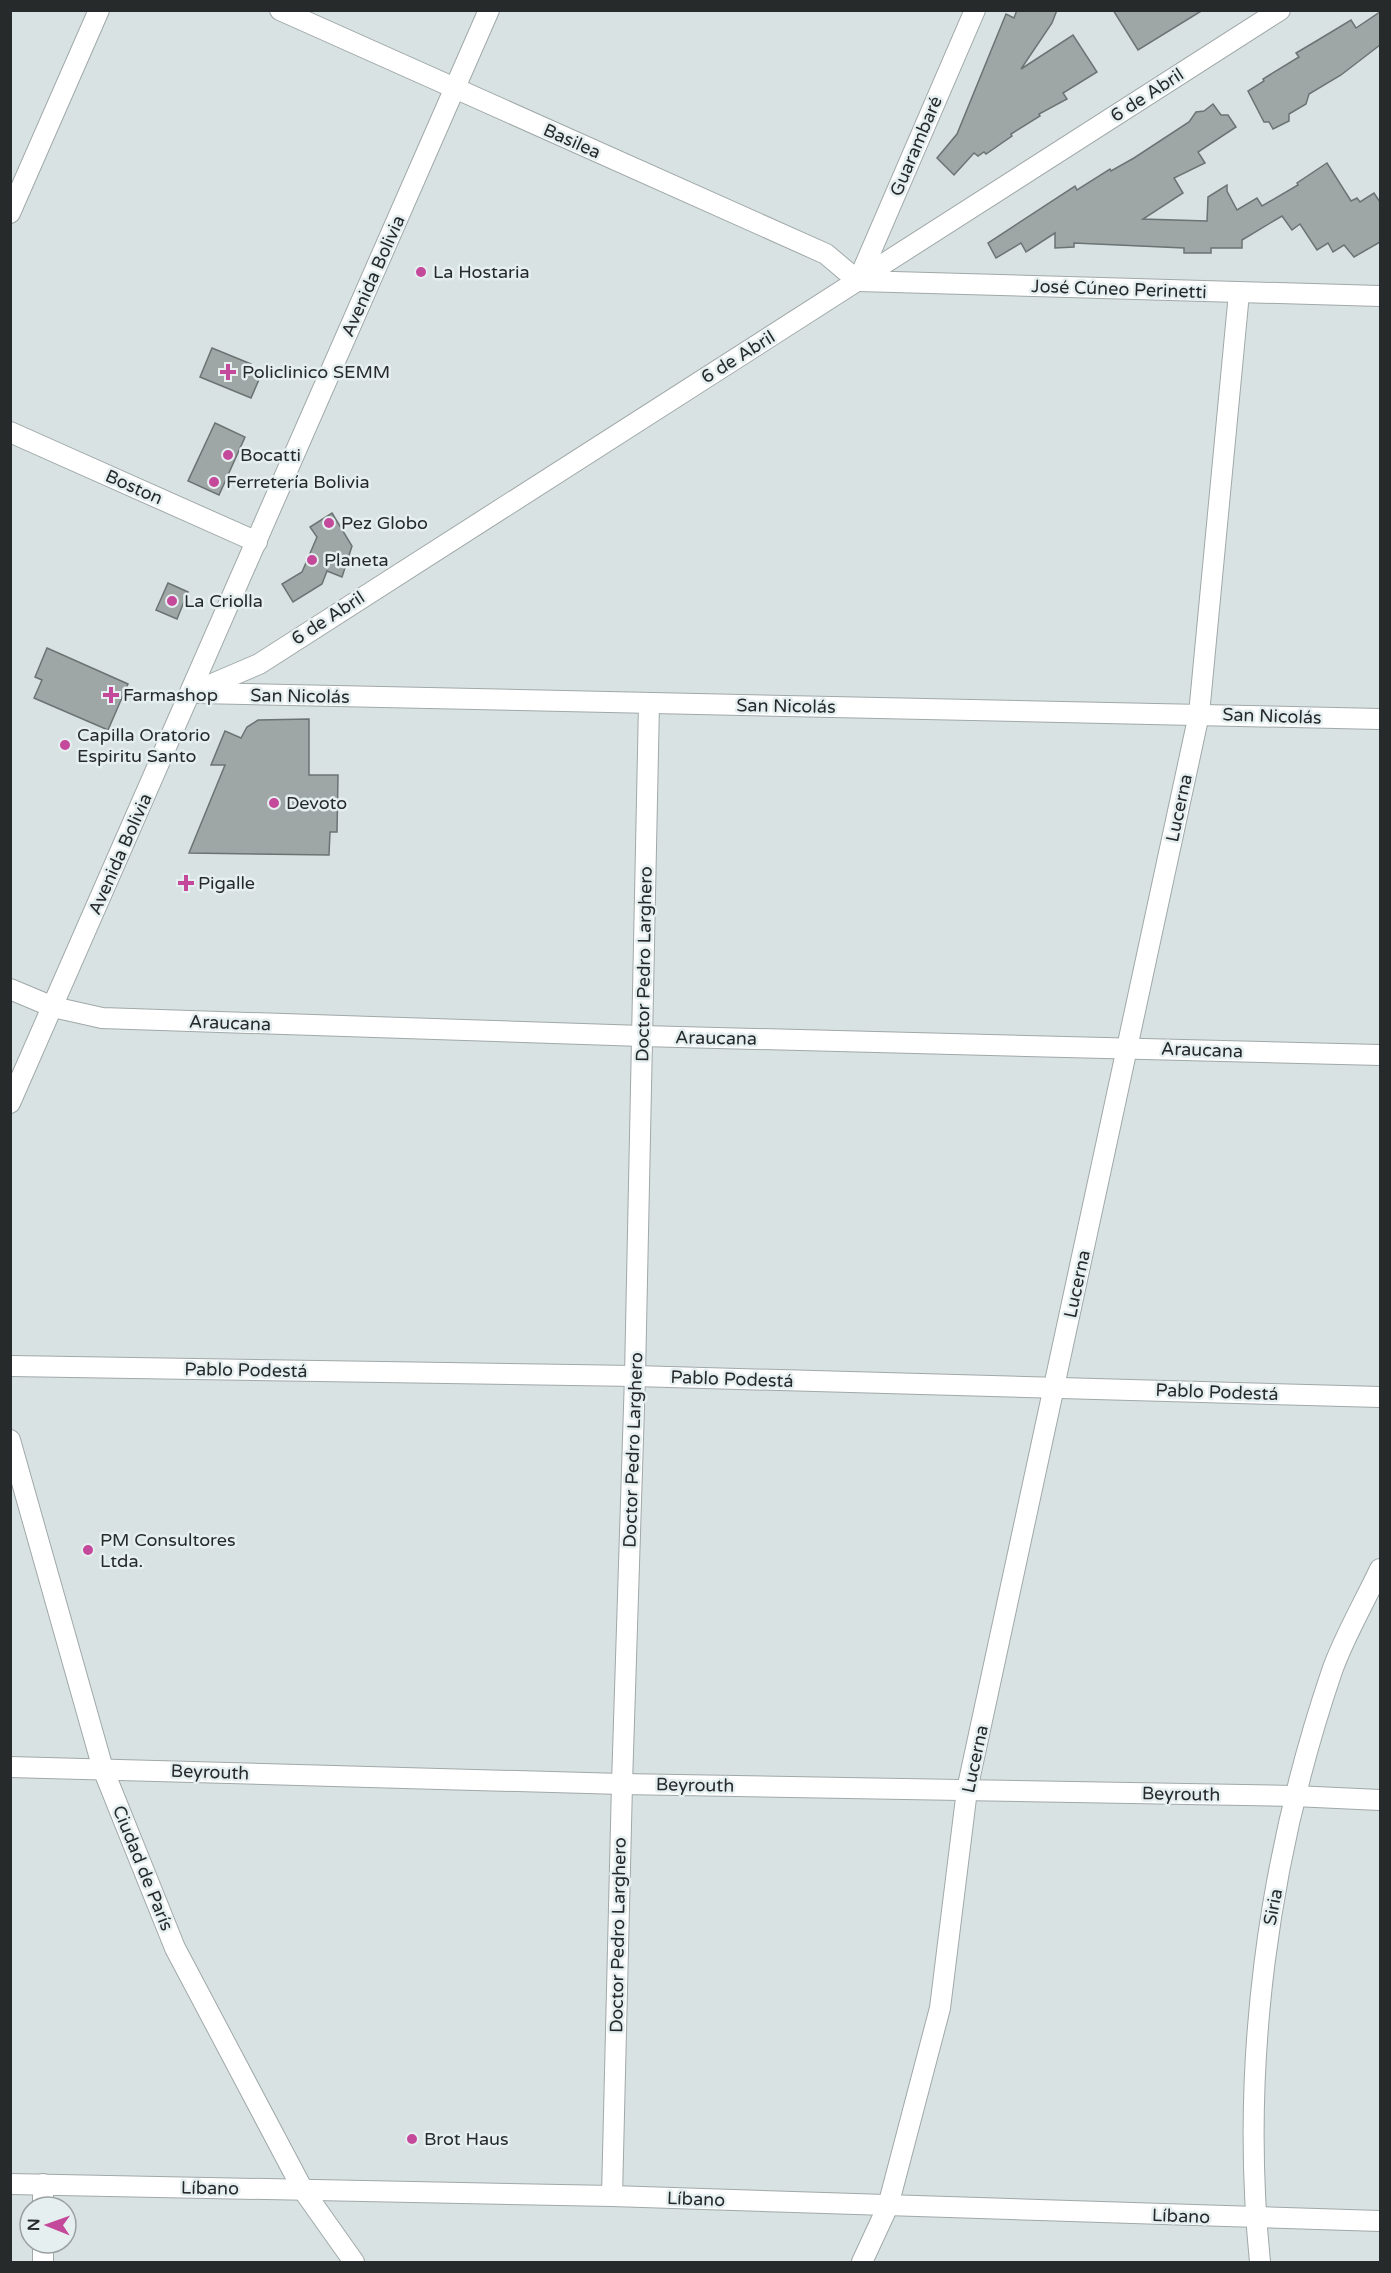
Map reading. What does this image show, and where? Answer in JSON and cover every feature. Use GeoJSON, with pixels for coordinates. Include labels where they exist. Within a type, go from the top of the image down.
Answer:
{"type":"FeatureCollection","features":[{"type":"Feature","properties":{"kind":"street"},"geometry":{"type":"LineString","coordinates":[[10,213],[99,10]]}},
{"type":"Feature","properties":{"kind":"street","name":"Basilea"},"geometry":{"type":"LineString","coordinates":[[280,10],[826,254],[858,281]]}},
{"type":"Feature","properties":{"kind":"street","name":"Avenida Bolivia"},"geometry":{"type":"LineString","coordinates":[[10,1103],[489,10]]}},
{"type":"Feature","properties":{"kind":"street","name":"Guarambaré"},"geometry":{"type":"LineString","coordinates":[[858,281],[975,10]]}},
{"type":"Feature","properties":{"kind":"street","name":"6 de Abril"},"geometry":{"type":"LineString","coordinates":[[191,693],[258,664],[1280,10]]}},
{"type":"Feature","properties":{"kind":"street","name":"José Cúneo Perinetti"},"geometry":{"type":"LineString","coordinates":[[858,281],[1380,296]]}},
{"type":"Feature","properties":{"kind":"street","name":"Lucerna"},"geometry":{"type":"LineString","coordinates":[[862,2262],[888,2206],[940,2008],[967,1790],[1198,714],[1239,293]]}},
{"type":"Feature","properties":{"kind":"street","name":"Boston"},"geometry":{"type":"LineString","coordinates":[[10,432],[257,542]]}},
{"type":"Feature","properties":{"kind":"street","name":"San Nicolás"},"geometry":{"type":"LineString","coordinates":[[191,693],[1380,719]]}},
{"type":"Feature","properties":{"kind":"street","name":"Doctor Pedro Larghero"},"geometry":{"type":"LineString","coordinates":[[612,2196],[635,1376],[649,703]]}},
{"type":"Feature","properties":{"kind":"street","name":"Araucana"},"geometry":{"type":"LineString","coordinates":[[10,989],[52,1007],[102,1018],[642,1036],[1380,1055]]}},
{"type":"Feature","properties":{"kind":"street","name":"Pablo Podestá"},"geometry":{"type":"LineString","coordinates":[[10,1366],[635,1376],[1380,1397]]}},
{"type":"Feature","properties":{"kind":"street","name":"Ciudad de París"},"geometry":{"type":"LineString","coordinates":[[10,1440],[103,1769],[175,1948],[303,2190],[354,2262]]}},
{"type":"Feature","properties":{"kind":"street","name":"Siria"},"geometry":{"type":"LineString","coordinates":[[1260,2262],[1256,2218],[1254,2081],[1267,1938],[1294,1796],[1332,1669],[1380,1569]]}},
{"type":"Feature","properties":{"kind":"street","name":"Beyrouth"},"geometry":{"type":"LineString","coordinates":[[10,1767],[622,1784],[1294,1796],[1380,1800]]}},
{"type":"Feature","properties":{"kind":"street","name":"Líbano"},"geometry":{"type":"LineString","coordinates":[[10,2184],[612,2196],[1380,2221]]}},
{"type":"Feature","properties":{"kind":"street"},"geometry":{"type":"LineString","coordinates":[[44,2184],[44,2195]]}},
{"type":"Feature","properties":{"kind":"building"},"geometry":{"type":"Polygon","coordinates":[[[1017,10],[1057,10],[1052,23],[1021,69],[1073,35],[1097,72],[1063,93],[1067,99],[1039,114],[1040,116],[1011,134],[1012,136],[986,154],[984,152],[978,156],[974,153],[954,175],[937,158],[957,134],[1006,14],[1014,18],[1017,10]]]}},
{"type":"Feature","properties":{"kind":"building"},"geometry":{"type":"Polygon","coordinates":[[[1113,10],[1203,10],[1138,50],[1113,10]]]}},
{"type":"Feature","properties":{"kind":"building"},"geometry":{"type":"Polygon","coordinates":[[[1380,12],[1380,45],[1341,75],[1309,94],[1306,104],[1289,114],[1289,121],[1273,129],[1269,122],[1264,122],[1248,91],[1299,57],[1296,53],[1351,20],[1356,28],[1380,12]]]}},
{"type":"Feature","properties":{"kind":"building"},"geometry":{"type":"Polygon","coordinates":[[[1213,104],[1221,115],[1228,115],[1236,127],[1198,152],[1205,163],[1174,178],[1183,193],[1143,219],[1207,221],[1208,197],[1227,185],[1227,191],[1237,210],[1257,198],[1262,206],[1298,185],[1297,183],[1327,163],[1351,201],[1357,198],[1360,202],[1374,193],[1380,202],[1380,242],[1354,257],[1344,245],[1333,252],[1328,243],[1317,250],[1300,224],[1292,230],[1282,216],[1242,240],[1242,248],[1211,248],[1211,253],[1184,253],[1184,248],[1074,243],[1074,247],[1055,248],[1055,233],[1026,252],[1021,243],[996,258],[988,243],[1075,186],[1077,190],[1110,169],[1111,171],[1134,158],[1189,122],[1196,112],[1204,111],[1213,104]]]}},
{"type":"Feature","properties":{"kind":"building","name":"Policlinico SEMM"},"geometry":{"type":"Polygon","coordinates":[[[212,348],[251,364],[248,370],[261,375],[251,398],[200,377],[212,348]]]}},
{"type":"Feature","properties":{"kind":"building"},"geometry":{"type":"Polygon","coordinates":[[[215,423],[245,437],[219,495],[188,481],[215,423]]]}},
{"type":"Feature","properties":{"kind":"building"},"geometry":{"type":"Polygon","coordinates":[[[332,513],[352,546],[342,577],[327,571],[322,584],[293,602],[282,584],[302,572],[317,537],[310,527],[332,513]]]}},
{"type":"Feature","properties":{"kind":"building","name":"La Criolla"},"geometry":{"type":"Polygon","coordinates":[[[168,583],[188,592],[177,619],[156,610],[168,583]]]}},
{"type":"Feature","properties":{"kind":"building"},"geometry":{"type":"Polygon","coordinates":[[[47,648],[128,684],[108,730],[34,698],[42,680],[35,677],[47,648]]]}},
{"type":"Feature","properties":{"kind":"building","name":"Devoto"},"geometry":{"type":"Polygon","coordinates":[[[309,719],[309,775],[338,775],[337,832],[330,832],[329,855],[189,853],[225,765],[211,765],[225,731],[241,738],[247,727],[258,720],[309,719]]]}},
{"type":"Feature","properties":{"kind":"place","name":"La Hostaria"},"geometry":{"type":"Point","coordinates":[421,272]}},
{"type":"Feature","properties":{"kind":"place","name":"Policlinico SEMM"},"geometry":{"type":"Point","coordinates":[228,372]}},
{"type":"Feature","properties":{"kind":"place","name":"Bocatti"},"geometry":{"type":"Point","coordinates":[228,455]}},
{"type":"Feature","properties":{"kind":"place","name":"Ferretería Bolivia"},"geometry":{"type":"Point","coordinates":[214,482]}},
{"type":"Feature","properties":{"kind":"place","name":"Pez Globo"},"geometry":{"type":"Point","coordinates":[329,523]}},
{"type":"Feature","properties":{"kind":"place","name":"Planeta"},"geometry":{"type":"Point","coordinates":[312,560]}},
{"type":"Feature","properties":{"kind":"place","name":"La Criolla"},"geometry":{"type":"Point","coordinates":[172,601]}},
{"type":"Feature","properties":{"kind":"place","name":"Farmashop"},"geometry":{"type":"Point","coordinates":[111,695]}},
{"type":"Feature","properties":{"kind":"place","name":"Capilla Oratorio Espiritu Santo"},"geometry":{"type":"Point","coordinates":[65,745]}},
{"type":"Feature","properties":{"kind":"place","name":"Devoto"},"geometry":{"type":"Point","coordinates":[274,803]}},
{"type":"Feature","properties":{"kind":"place","name":"Pigalle"},"geometry":{"type":"Point","coordinates":[186,883]}},
{"type":"Feature","properties":{"kind":"place","name":"PM Consultores Ltda."},"geometry":{"type":"Point","coordinates":[88,1550]}},
{"type":"Feature","properties":{"kind":"place","name":"Brot Haus"},"geometry":{"type":"Point","coordinates":[412,2139]}}]}
